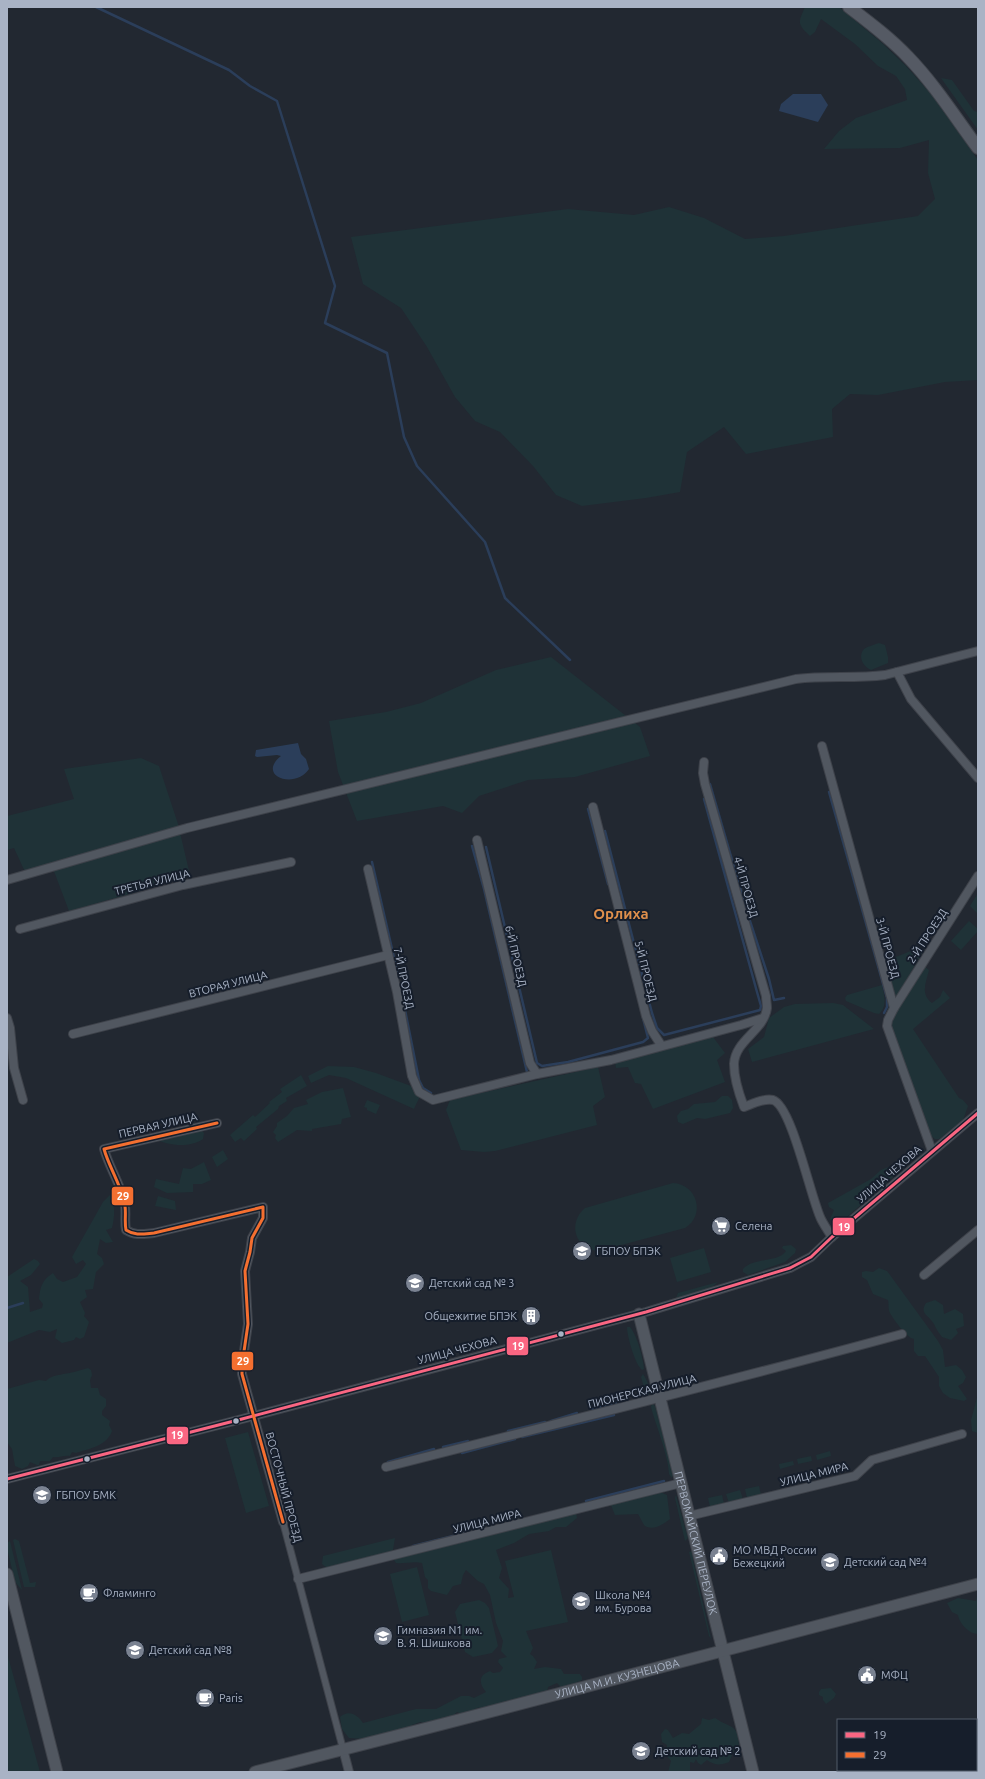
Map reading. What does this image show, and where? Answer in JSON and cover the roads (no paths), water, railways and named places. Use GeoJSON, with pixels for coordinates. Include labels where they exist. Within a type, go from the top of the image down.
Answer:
{"type":"FeatureCollection","features":[{"type":"Feature","properties":{"kind":"main road"},"geometry":{"type":"LineString","coordinates":[[849,7],[882,32],[908,56],[928,79],[978,148]]}},
{"type":"Feature","properties":{"kind":"street"},"geometry":{"type":"LineString","coordinates":[[7,880],[187,828],[796,679],[814,677],[869,677],[897,672],[978,651]]}},
{"type":"Feature","properties":{"kind":"street"},"geometry":{"type":"LineString","coordinates":[[897,672],[911,699],[978,778]]}},
{"type":"Feature","properties":{"kind":"street","name":"3-Й ПРОЕЗД"},"geometry":{"type":"LineString","coordinates":[[822,746],[894,1008]]}},
{"type":"Feature","properties":{"kind":"street","name":"4-Й ПРОЕЗД"},"geometry":{"type":"LineString","coordinates":[[704,762],[703,773],[705,784],[766,996],[767,1008],[763,1018]]}},
{"type":"Feature","properties":{"kind":"street","name":"5-Й ПРОЕЗД"},"geometry":{"type":"LineString","coordinates":[[593,806],[646,1016],[652,1031],[661,1045]]}},
{"type":"Feature","properties":{"kind":"street","name":"6-Й ПРОЕЗД"},"geometry":{"type":"LineString","coordinates":[[477,840],[530,1063],[537,1074]]}},
{"type":"Feature","properties":{"kind":"street","name":"ТРЕТЬЯ УЛИЦА"},"geometry":{"type":"LineString","coordinates":[[20,929],[183,885],[291,862]]}},
{"type":"Feature","properties":{"kind":"street","name":"7-Й ПРОЕЗД"},"geometry":{"type":"LineString","coordinates":[[368,869],[397,992],[412,1076],[419,1092],[433,1100],[537,1074]]}},
{"type":"Feature","properties":{"kind":"street","name":"2-Й ПРОЕЗД"},"geometry":{"type":"LineString","coordinates":[[894,1008],[978,876]]}},
{"type":"Feature","properties":{"kind":"street","name":"ВТОРАЯ УЛИЦА"},"geometry":{"type":"LineString","coordinates":[[73,1034],[388,955]]}},
{"type":"Feature","properties":{"kind":"street"},"geometry":{"type":"LineString","coordinates":[[894,1008],[888,1020],[887,1026],[932,1151]]}},
{"type":"Feature","properties":{"kind":"street"},"geometry":{"type":"LineString","coordinates":[[7,1018],[10,1028],[14,1068],[23,1100]]}},
{"type":"Feature","properties":{"kind":"street"},"geometry":{"type":"LineString","coordinates":[[537,1074],[611,1060],[763,1018]]}},
{"type":"Feature","properties":{"kind":"street"},"geometry":{"type":"LineString","coordinates":[[763,1018],[740,1046],[734,1064],[740,1095],[744,1107],[756,1102],[768,1100],[775,1101],[781,1106],[787,1115],[820,1219],[832,1237]]}},
{"type":"Feature","properties":{"kind":"street","name":"УЛИЦА ЧЕХОВА"},"geometry":{"type":"LineString","coordinates":[[7,1479],[253,1416],[638,1314],[790,1268],[811,1257],[832,1237],[978,1113]]}},
{"type":"Feature","properties":{"kind":"street","name":"ПЕРВАЯ УЛИЦА"},"geometry":{"type":"LineString","coordinates":[[217,1123],[104,1149],[107,1161],[120,1186],[125,1204],[126,1230],[139,1235],[154,1233],[263,1207]]}},
{"type":"Feature","properties":{"kind":"street","name":"ВОСТОЧНЫЙ ПРОЕЗД"},"geometry":{"type":"LineString","coordinates":[[263,1207],[263,1218],[252,1238],[245,1271],[248,1324],[242,1374],[349,1772]]}},
{"type":"Feature","properties":{"kind":"street"},"geometry":{"type":"LineString","coordinates":[[924,1275],[978,1230]]}},
{"type":"Feature","properties":{"kind":"street","name":"ПЕРВОМАЙСКИЙ ПЕРЕУЛОК"},"geometry":{"type":"LineString","coordinates":[[638,1314],[753,1772]]}},
{"type":"Feature","properties":{"kind":"street","name":"ПИОНЕРСКАЯ УЛИЦА"},"geometry":{"type":"LineString","coordinates":[[386,1467],[737,1379],[902,1334]]}},
{"type":"Feature","properties":{"kind":"street","name":"УЛИЦА МИРА"},"geometry":{"type":"LineString","coordinates":[[689,1516],[854,1476],[872,1460],[962,1434]]}},
{"type":"Feature","properties":{"kind":"street","name":"УЛИЦА МИРА"},"geometry":{"type":"LineString","coordinates":[[298,1579],[681,1482]]}},
{"type":"Feature","properties":{"kind":"street"},"geometry":{"type":"LineString","coordinates":[[7,1574],[57,1772]]}},
{"type":"Feature","properties":{"kind":"street","name":"УЛИЦА М.И. КУЗНЕЦОВА"},"geometry":{"type":"LineString","coordinates":[[255,1772],[978,1584]]}},
{"type":"Feature","properties":{"kind":"water"},"geometry":{"type":"Polygon","coordinates":[[[793,94],[821,94],[828,105],[818,122],[779,111],[781,104],[793,94]]]}},
{"type":"Feature","properties":{"kind":"water"},"geometry":{"type":"Polygon","coordinates":[[[298,743],[301,754],[306,759],[309,769],[303,775],[295,779],[280,778],[275,774],[273,769],[274,763],[281,756],[255,756],[256,750],[298,743]]]}},
{"type":"Feature","properties":{"kind":"waterway"},"geometry":{"type":"LineString","coordinates":[[96,7],[229,70],[250,86],[277,101],[335,286],[325,323],[387,353],[404,437],[417,466],[485,542],[505,598],[570,660]]}},
{"type":"Feature","properties":{"kind":"waterway"},"geometry":{"type":"LineString","coordinates":[[710,784],[774,1000],[784,998]]}},
{"type":"Feature","properties":{"kind":"waterway"},"geometry":{"type":"LineString","coordinates":[[829,792],[887,998],[887,1007],[884,1013]]}},
{"type":"Feature","properties":{"kind":"waterway"},"geometry":{"type":"LineString","coordinates":[[605,831],[657,1028],[664,1035],[760,1010],[761,1006],[704,799]]}},
{"type":"Feature","properties":{"kind":"waterway"},"geometry":{"type":"LineString","coordinates":[[588,809],[608,884]]}},
{"type":"Feature","properties":{"kind":"waterway"},"geometry":{"type":"LineString","coordinates":[[472,846],[484,889],[527,1072]]}},
{"type":"Feature","properties":{"kind":"waterway"},"geometry":{"type":"LineString","coordinates":[[486,847],[537,1063],[542,1066],[568,1062],[643,1042],[648,1038],[643,1018]]}},
{"type":"Feature","properties":{"kind":"waterway"},"geometry":{"type":"LineString","coordinates":[[372,862],[398,975]]}},
{"type":"Feature","properties":{"kind":"waterway"},"geometry":{"type":"LineString","coordinates":[[404,1005],[419,1080],[423,1088],[431,1093]]}},
{"type":"Feature","properties":{"kind":"waterway"},"geometry":{"type":"LineString","coordinates":[[7,1308],[23,1303]]}},
{"type":"Feature","properties":{"kind":"waterway"},"geometry":{"type":"LineString","coordinates":[[591,1409],[618,1402]]}},
{"type":"Feature","properties":{"kind":"waterway"},"geometry":{"type":"LineString","coordinates":[[551,1421],[577,1413]]}},
{"type":"Feature","properties":{"kind":"waterway"},"geometry":{"type":"LineString","coordinates":[[522,1437],[614,1415]]}},
{"type":"Feature","properties":{"kind":"waterway"},"geometry":{"type":"LineString","coordinates":[[508,1431],[545,1422]]}},
{"type":"Feature","properties":{"kind":"waterway"},"geometry":{"type":"LineString","coordinates":[[462,1453],[515,1439]]}},
{"type":"Feature","properties":{"kind":"waterway"},"geometry":{"type":"LineString","coordinates":[[443,1447],[468,1441]]}},
{"type":"Feature","properties":{"kind":"waterway"},"geometry":{"type":"LineString","coordinates":[[388,1462],[434,1449]]}},
{"type":"Feature","properties":{"kind":"waterway"},"geometry":{"type":"LineString","coordinates":[[586,1501],[664,1481]]}},
{"type":"Feature","properties":{"kind":"waterway"},"geometry":{"type":"LineString","coordinates":[[413,1546],[465,1533]]}},
{"type":"Feature","properties":{"kind":"place","name":"Селена"},"geometry":{"type":"Point","coordinates":[721,1226]}},
{"type":"Feature","properties":{"kind":"place","name":"ГБПОУ БПЭК"},"geometry":{"type":"Point","coordinates":[582,1251]}},
{"type":"Feature","properties":{"kind":"place","name":"Детский сад № 3"},"geometry":{"type":"Point","coordinates":[415,1283]}},
{"type":"Feature","properties":{"kind":"place","name":"Общежитие БПЭК"},"geometry":{"type":"Point","coordinates":[531,1316]}},
{"type":"Feature","properties":{"kind":"place","name":"ГБПОУ БМК"},"geometry":{"type":"Point","coordinates":[42,1495]}},
{"type":"Feature","properties":{"kind":"place","name":"МО МВД России Бежецкий"},"geometry":{"type":"Point","coordinates":[719,1556]}},
{"type":"Feature","properties":{"kind":"place","name":"Детский сад №4"},"geometry":{"type":"Point","coordinates":[830,1562]}},
{"type":"Feature","properties":{"kind":"place","name":"Фламинго"},"geometry":{"type":"Point","coordinates":[89,1593]}},
{"type":"Feature","properties":{"kind":"place","name":"Школа №4 им. Бурова"},"geometry":{"type":"Point","coordinates":[581,1601]}},
{"type":"Feature","properties":{"kind":"place","name":"Гимназия N1 им. В. Я. Шишкова"},"geometry":{"type":"Point","coordinates":[383,1636]}},
{"type":"Feature","properties":{"kind":"place","name":"Детский сад №8"},"geometry":{"type":"Point","coordinates":[135,1650]}},
{"type":"Feature","properties":{"kind":"place","name":"МФЦ"},"geometry":{"type":"Point","coordinates":[867,1675]}},
{"type":"Feature","properties":{"kind":"place","name":"Paris"},"geometry":{"type":"Point","coordinates":[205,1698]}},
{"type":"Feature","properties":{"kind":"place","name":"Детский сад № 2"},"geometry":{"type":"Point","coordinates":[641,1751]}},
{"type":"Feature","properties":{"kind":"district","name":"Орлиха"},"geometry":{"type":"Point","coordinates":[621,913]}}]}
